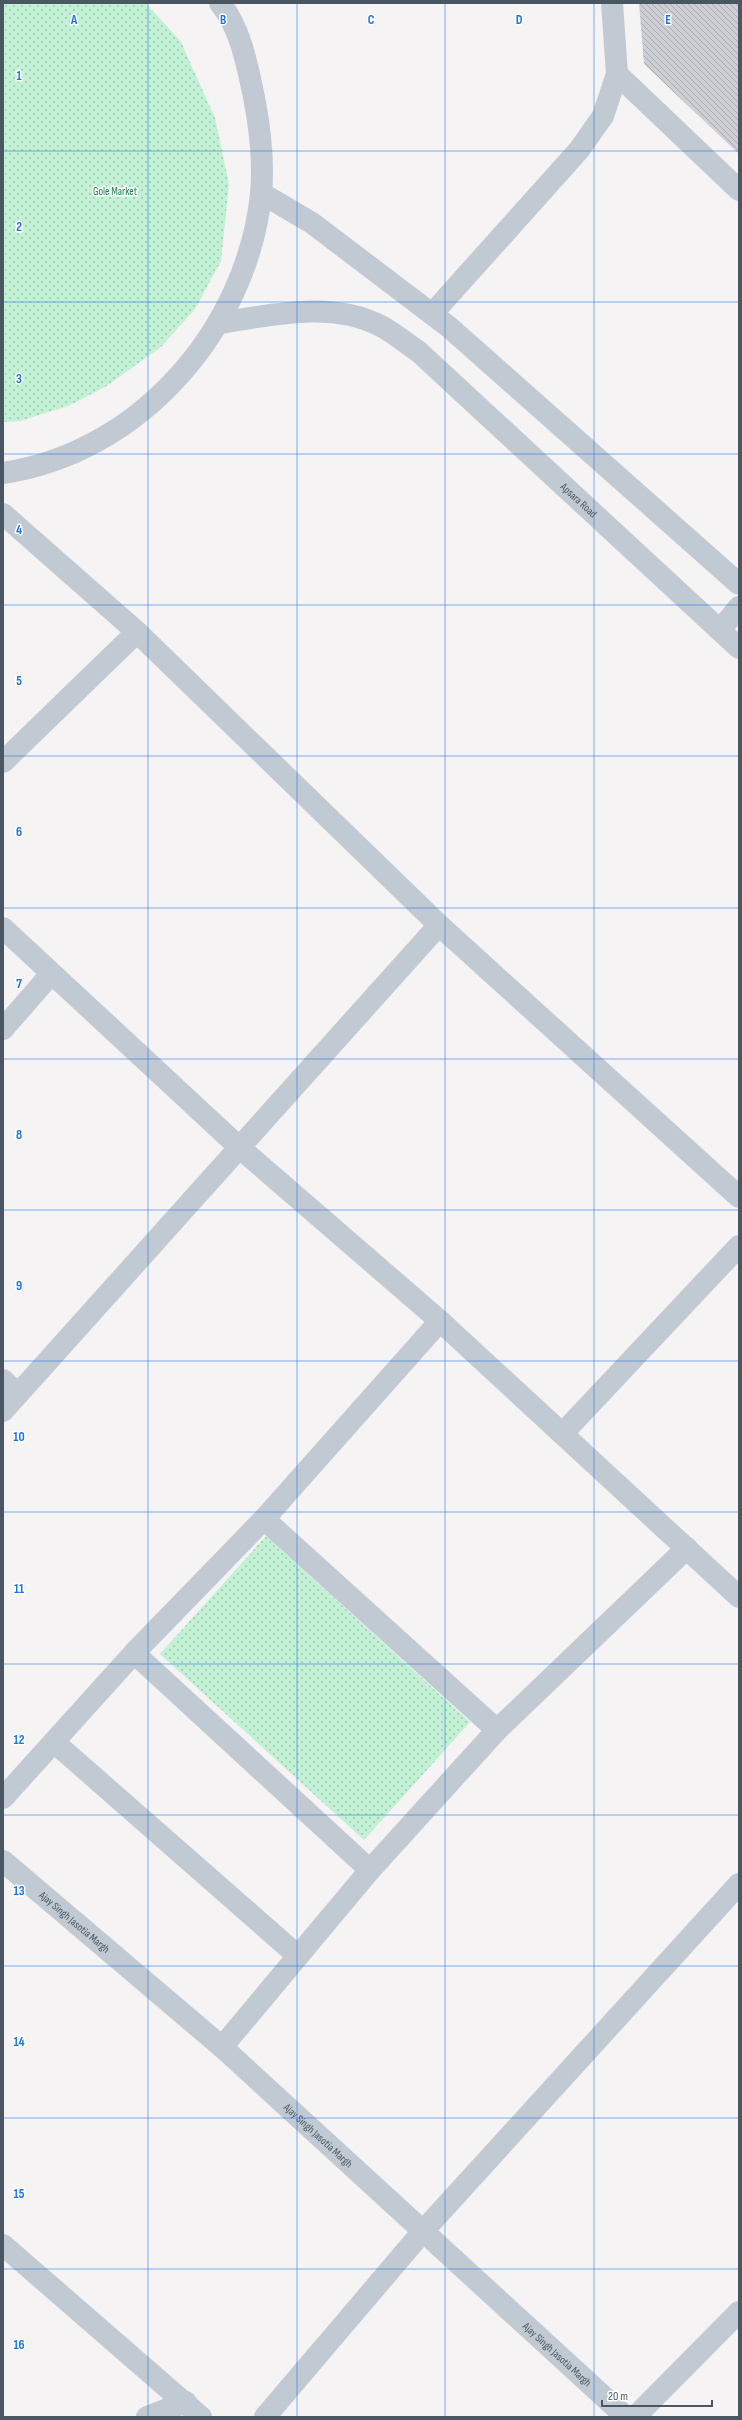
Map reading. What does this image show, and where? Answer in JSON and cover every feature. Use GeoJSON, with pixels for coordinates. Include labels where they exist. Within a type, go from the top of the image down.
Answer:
{"type":"FeatureCollection","features":[{"type":"Feature","properties":{"kind":"street"},"geometry":{"type":"LineString","coordinates":[[432,314],[579,150],[603,116],[617,74],[612,3]]}},
{"type":"Feature","properties":{"kind":"street"},"geometry":{"type":"LineString","coordinates":[[3,473],[25,470],[83,448],[137,416],[183,373],[219,323],[247,260],[261,193],[260,128],[247,65],[228,7]]}},
{"type":"Feature","properties":{"kind":"street"},"geometry":{"type":"LineString","coordinates":[[617,74],[739,190]]}},
{"type":"Feature","properties":{"kind":"street"},"geometry":{"type":"LineString","coordinates":[[261,193],[312,222],[449,327],[739,584]]}},
{"type":"Feature","properties":{"kind":"street","name":"Apsara Road"},"geometry":{"type":"LineString","coordinates":[[219,323],[279,314],[342,313],[381,326],[419,352],[739,648]]}},
{"type":"Feature","properties":{"kind":"street"},"geometry":{"type":"LineString","coordinates":[[3,514],[137,632],[439,925],[739,1197]]}},
{"type":"Feature","properties":{"kind":"street"},"geometry":{"type":"LineString","coordinates":[[720,630],[739,607]]}},
{"type":"Feature","properties":{"kind":"street"},"geometry":{"type":"LineString","coordinates":[[3,762],[137,632]]}},
{"type":"Feature","properties":{"kind":"street"},"geometry":{"type":"LineString","coordinates":[[3,1410],[10,1387],[240,1148],[439,925]]}},
{"type":"Feature","properties":{"kind":"street"},"geometry":{"type":"LineString","coordinates":[[3,928],[240,1148],[440,1321],[564,1433],[739,1597]]}},
{"type":"Feature","properties":{"kind":"street"},"geometry":{"type":"LineString","coordinates":[[3,1029],[51,974]]}},
{"type":"Feature","properties":{"kind":"street"},"geometry":{"type":"LineString","coordinates":[[564,1433],[739,1246]]}},
{"type":"Feature","properties":{"kind":"street"},"geometry":{"type":"LineString","coordinates":[[3,1798],[134,1653],[264,1519],[440,1321]]}},
{"type":"Feature","properties":{"kind":"street"},"geometry":{"type":"LineString","coordinates":[[264,1519],[497,1730]]}},
{"type":"Feature","properties":{"kind":"street"},"geometry":{"type":"LineString","coordinates":[[222,2047],[370,1870],[497,1730],[687,1548]]}},
{"type":"Feature","properties":{"kind":"street"},"geometry":{"type":"LineString","coordinates":[[134,1653],[370,1870]]}},
{"type":"Feature","properties":{"kind":"street"},"geometry":{"type":"LineString","coordinates":[[54,1742],[298,1956]]}},
{"type":"Feature","properties":{"kind":"street","name":"Ajay Singh Jasotia Margh"},"geometry":{"type":"LineString","coordinates":[[3,1861],[222,2047],[424,2230],[626,2417]]}},
{"type":"Feature","properties":{"kind":"street"},"geometry":{"type":"LineString","coordinates":[[265,2417],[424,2230],[739,1884]]}},
{"type":"Feature","properties":{"kind":"street"},"geometry":{"type":"LineString","coordinates":[[3,2245],[193,2410]]}},
{"type":"Feature","properties":{"kind":"street"},"geometry":{"type":"LineString","coordinates":[[635,2417],[739,2312]]}},
{"type":"Feature","properties":{"kind":"street"},"geometry":{"type":"LineString","coordinates":[[147,2417],[193,2410]]}},
{"type":"Feature","properties":{"kind":"green space","name":"Gole Market"},"geometry":{"type":"Polygon","coordinates":[[[3,3],[146,3],[181,42],[215,118],[229,184],[221,261],[195,309],[161,347],[105,387],[68,406],[20,421],[3,422],[3,3]]]}},
{"type":"Feature","properties":{"kind":"green space"},"geometry":{"type":"Polygon","coordinates":[[[266,1536],[470,1722],[364,1840],[160,1654],[266,1536]]]}},
{"type":"Feature","properties":{"kind":"building"},"geometry":{"type":"Polygon","coordinates":[[[639,3],[739,3],[739,154],[644,64],[639,3]]]}}]}
